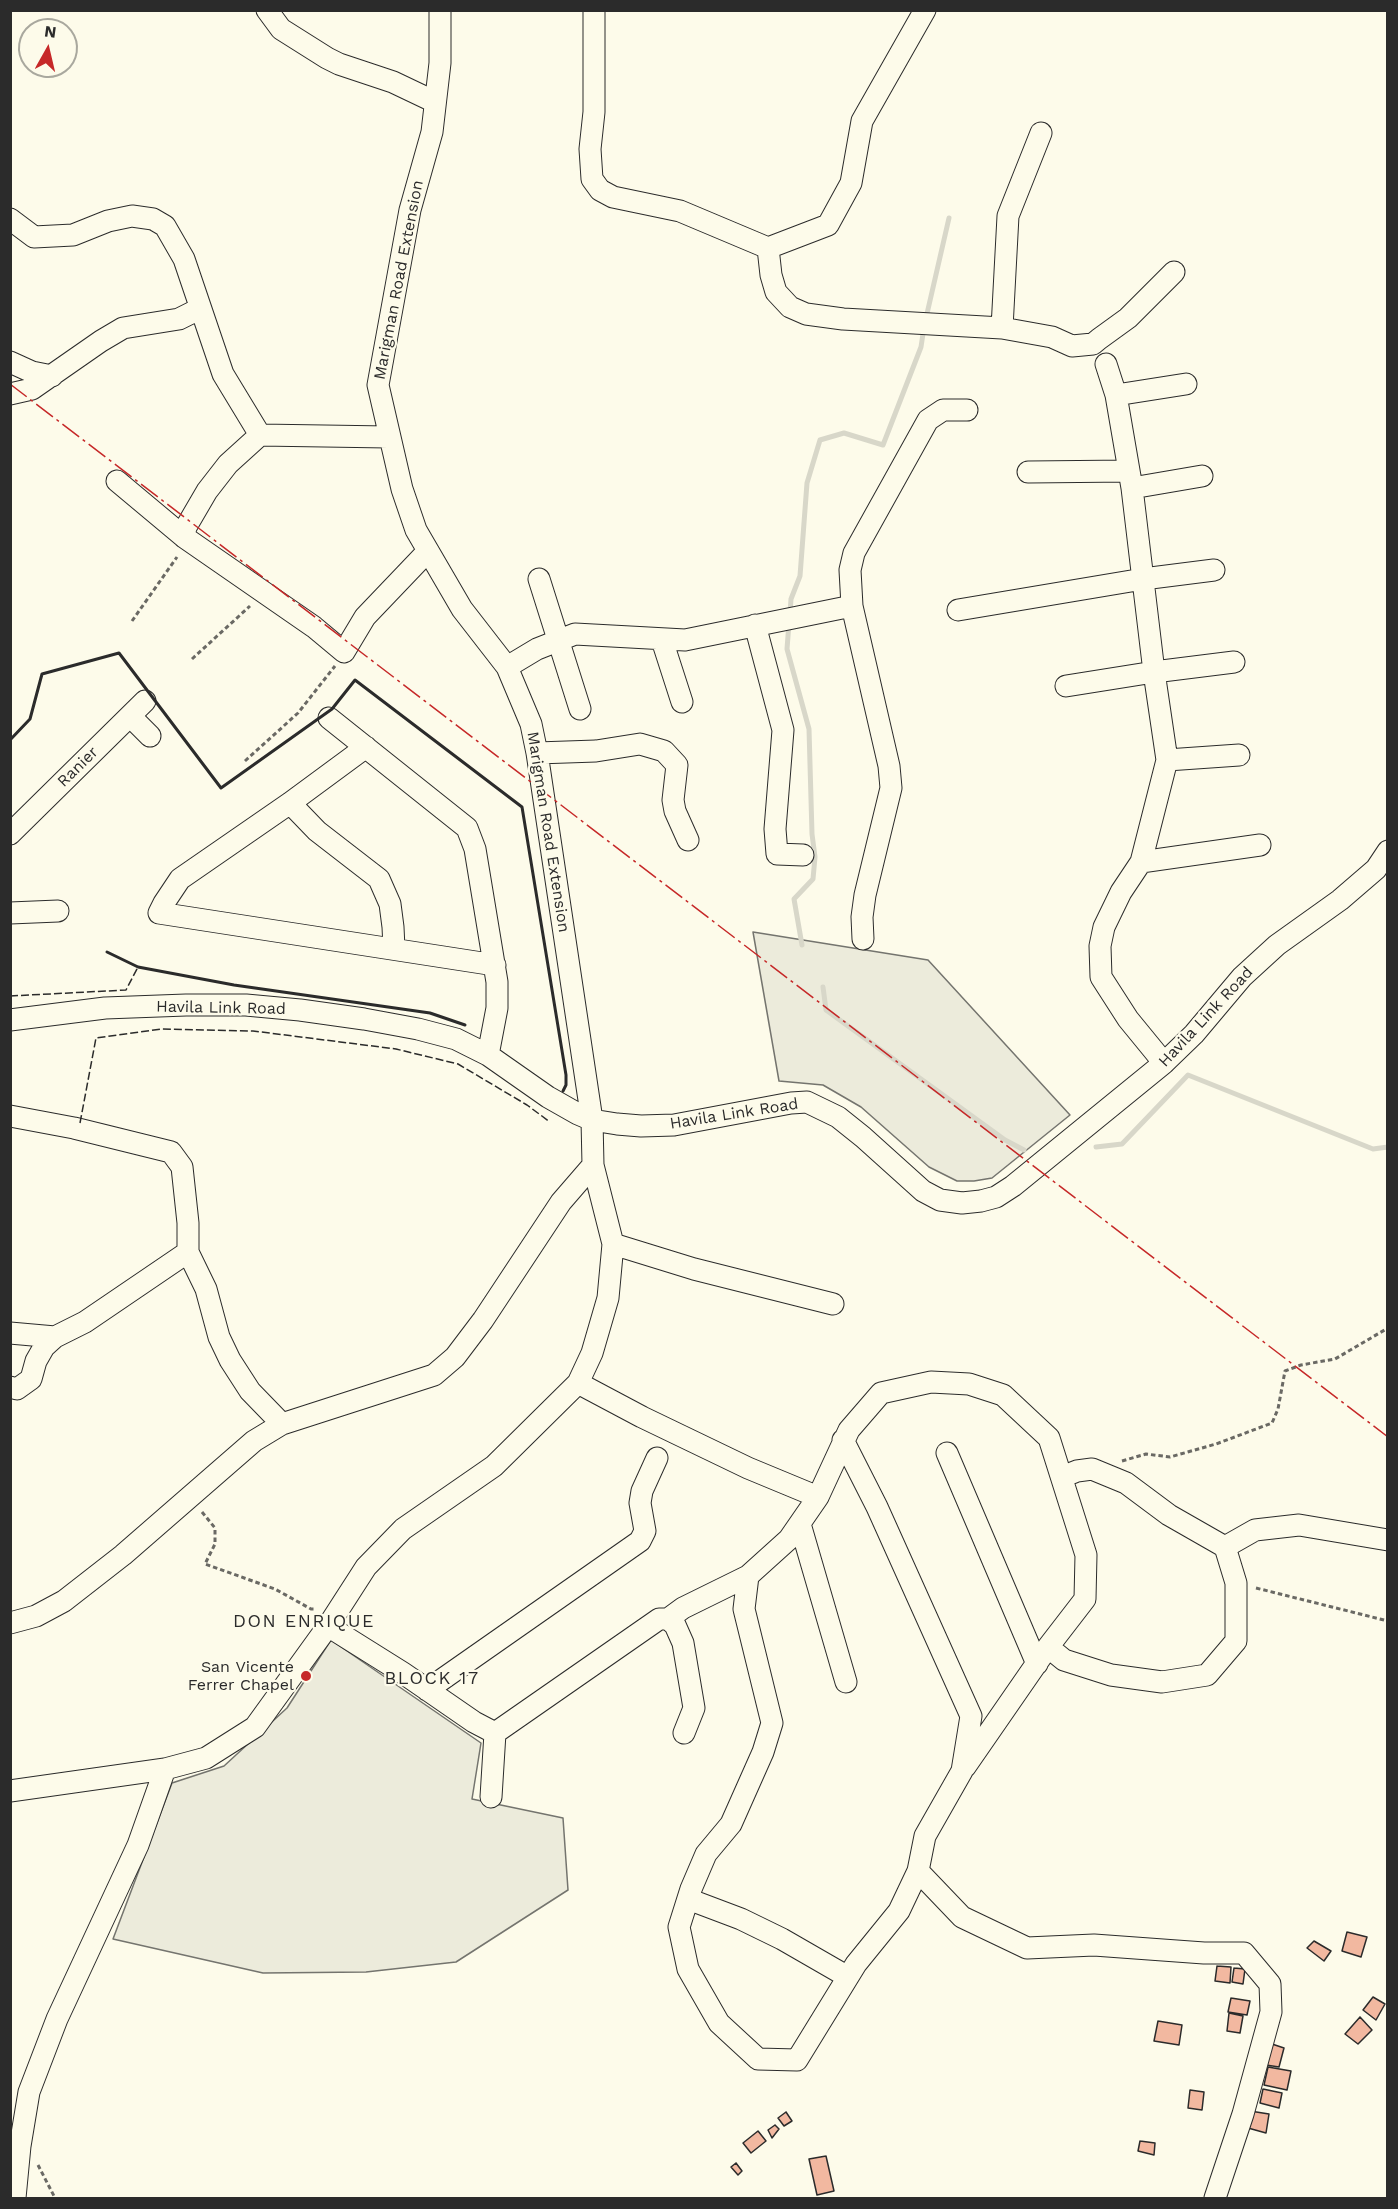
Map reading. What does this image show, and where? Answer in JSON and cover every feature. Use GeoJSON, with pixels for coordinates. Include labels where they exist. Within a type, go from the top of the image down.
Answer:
{"type":"FeatureCollection","features":[{"type":"Feature","properties":{"kind":"street"},"geometry":{"type":"LineString","coordinates":[[267,10],[281,28],[333,61],[393,82],[435,102]]}},
{"type":"Feature","properties":{"kind":"street","name":"Marigman Road Extension"},"geometry":{"type":"LineString","coordinates":[[440,10],[440,63],[432,132],[410,210],[378,385],[388,436],[405,500],[416,530],[462,609],[507,667],[531,724],[592,1120],[593,1164],[614,1244]]}},
{"type":"Feature","properties":{"kind":"street"},"geometry":{"type":"LineString","coordinates":[[594,10],[594,112],[590,149],[592,179],[600,190],[613,197],[680,211],[768,248],[828,225],[851,183],[862,121],[925,10]]}},
{"type":"Feature","properties":{"kind":"street"},"geometry":{"type":"LineString","coordinates":[[1002,328],[1008,216],[1041,133]]}},
{"type":"Feature","properties":{"kind":"street"},"geometry":{"type":"LineString","coordinates":[[10,219],[34,237],[73,236],[108,220],[132,216],[153,219],[165,226],[184,259],[223,374],[260,435]]}},
{"type":"Feature","properties":{"kind":"street"},"geometry":{"type":"LineString","coordinates":[[768,248],[771,275],[776,292],[790,307],[806,314],[843,319],[1002,328],[1052,337],[1072,346],[1093,344],[1128,318],[1174,272]]}},
{"type":"Feature","properties":{"kind":"street"},"geometry":{"type":"LineString","coordinates":[[10,394],[32,389],[100,341],[123,328],[179,319],[200,309]]}},
{"type":"Feature","properties":{"kind":"street"},"geometry":{"type":"LineString","coordinates":[[10,362],[32,372],[52,376]]}},
{"type":"Feature","properties":{"kind":"street"},"geometry":{"type":"LineString","coordinates":[[1106,364],[1116,395],[1131,479],[1167,760],[1141,862],[1121,892],[1104,927],[1100,946],[1101,977],[1128,1019],[1164,1063]]}},
{"type":"Feature","properties":{"kind":"street"},"geometry":{"type":"LineString","coordinates":[[1116,395],[1186,384]]}},
{"type":"Feature","properties":{"kind":"street"},"geometry":{"type":"LineString","coordinates":[[862,939],[865,895],[891,789],[889,766],[852,606],[850,570],[854,553],[928,420],[943,410],[966,410]]}},
{"type":"Feature","properties":{"kind":"street"},"geometry":{"type":"LineString","coordinates":[[186,539],[186,527],[207,491],[228,464],[260,435],[388,436]]}},
{"type":"Feature","properties":{"kind":"street"},"geometry":{"type":"LineString","coordinates":[[1028,471],[1131,479],[1202,476]]}},
{"type":"Feature","properties":{"kind":"street"},"geometry":{"type":"LineString","coordinates":[[117,481],[186,539],[314,627],[344,652],[365,617],[428,551]]}},
{"type":"Feature","properties":{"kind":"street"},"geometry":{"type":"LineString","coordinates":[[958,610],[1143,579],[1214,570]]}},
{"type":"Feature","properties":{"kind":"street"},"geometry":{"type":"LineString","coordinates":[[539,579],[580,709]]}},
{"type":"Feature","properties":{"kind":"street"},"geometry":{"type":"LineString","coordinates":[[507,667],[559,639],[575,634],[685,640],[852,606]]}},
{"type":"Feature","properties":{"kind":"street"},"geometry":{"type":"LineString","coordinates":[[755,625],[783,730],[775,829],[777,854],[803,855]]}},
{"type":"Feature","properties":{"kind":"street"},"geometry":{"type":"LineString","coordinates":[[662,640],[682,702]]}},
{"type":"Feature","properties":{"kind":"street"},"geometry":{"type":"LineString","coordinates":[[1066,686],[1234,662]]}},
{"type":"Feature","properties":{"kind":"street","name":"Ranier"},"geometry":{"type":"LineString","coordinates":[[10,834],[145,701]]}},
{"type":"Feature","properties":{"kind":"street"},"geometry":{"type":"LineString","coordinates":[[130,716],[150,736]]}},
{"type":"Feature","properties":{"kind":"street"},"geometry":{"type":"LineString","coordinates":[[329,718],[467,828],[475,849],[495,965],[497,1008],[488,1054]]}},
{"type":"Feature","properties":{"kind":"street"},"geometry":{"type":"LineString","coordinates":[[537,753],[596,751],[640,744],[664,751],[676,765],[673,800],[675,812],[688,840]]}},
{"type":"Feature","properties":{"kind":"street"},"geometry":{"type":"LineString","coordinates":[[366,747],[180,879],[159,913],[495,965]]}},
{"type":"Feature","properties":{"kind":"street"},"geometry":{"type":"LineString","coordinates":[[1167,760],[1239,755]]}},
{"type":"Feature","properties":{"kind":"street"},"geometry":{"type":"LineString","coordinates":[[290,803],[317,831],[379,879],[390,904],[394,948]]}},
{"type":"Feature","properties":{"kind":"street"},"geometry":{"type":"LineString","coordinates":[[1141,862],[1260,845]]}},
{"type":"Feature","properties":{"kind":"street","name":"Havila Link Road"},"geometry":{"type":"LineString","coordinates":[[10,1020],[105,1008],[246,1005],[300,1010],[418,1029],[456,1039],[488,1054],[548,1096],[592,1120],[642,1126],[674,1125],[758,1108],[807,1102],[822,1108],[846,1123],[923,1191],[940,1200],[962,1203],[981,1201],[996,1197],[1013,1186],[1164,1063],[1194,1034],[1242,977],[1277,945],[1340,900],[1376,869],[1388,851]]}},
{"type":"Feature","properties":{"kind":"street"},"geometry":{"type":"LineString","coordinates":[[10,913],[58,911]]}},
{"type":"Feature","properties":{"kind":"street"},"geometry":{"type":"LineString","coordinates":[[10,1116],[63,1126],[171,1152],[182,1167],[188,1224],[188,1252],[206,1289],[219,1337],[230,1360],[250,1391],[282,1424]]}},
{"type":"Feature","properties":{"kind":"street"},"geometry":{"type":"LineString","coordinates":[[10,1623],[36,1616],[64,1601],[123,1555],[254,1441],[282,1424],[434,1375],[455,1356],[483,1320],[561,1202],[593,1164]]}},
{"type":"Feature","properties":{"kind":"street"},"geometry":{"type":"LineString","coordinates":[[10,1791],[165,1769],[206,1758],[255,1727],[333,1618],[366,1567],[403,1529],[494,1466],[578,1383],[592,1353],[608,1298],[614,1244],[694,1269],[833,1304]]}},
{"type":"Feature","properties":{"kind":"street"},"geometry":{"type":"LineString","coordinates":[[10,1387],[16,1389],[31,1379],[36,1361],[44,1347],[55,1337],[85,1322],[188,1252]]}},
{"type":"Feature","properties":{"kind":"street"},"geometry":{"type":"LineString","coordinates":[[10,1333],[55,1337]]}},
{"type":"Feature","properties":{"kind":"street"},"geometry":{"type":"LineString","coordinates":[[668,1619],[683,1608],[748,1576],[789,1539],[818,1497],[849,1430],[881,1393],[931,1382],[969,1384],[1004,1395],[1049,1438],[1086,1555],[1085,1599],[962,1771],[925,1836],[918,1871],[899,1911],[856,1964],[797,2060],[758,2059],[719,2023],[688,1969],[679,1927],[706,1854],[731,1824],[763,1752],[772,1723],[744,1609],[748,1576]]}},
{"type":"Feature","properties":{"kind":"street"},"geometry":{"type":"LineString","coordinates":[[578,1383],[748,1468],[818,1497]]}},
{"type":"Feature","properties":{"kind":"street"},"geometry":{"type":"LineString","coordinates":[[843,1440],[877,1507],[971,1716],[962,1771]]}},
{"type":"Feature","properties":{"kind":"street"},"geometry":{"type":"LineString","coordinates":[[947,1453],[1043,1656]]}},
{"type":"Feature","properties":{"kind":"street"},"geometry":{"type":"LineString","coordinates":[[427,1690],[640,1541],[645,1531],[640,1503],[642,1491],[657,1458]]}},
{"type":"Feature","properties":{"kind":"street"},"geometry":{"type":"LineString","coordinates":[[1043,1656],[1064,1660],[1111,1676],[1162,1682],[1207,1676],[1236,1641],[1236,1583],[1225,1547],[1169,1515],[1126,1483],[1092,1469],[1062,1477]]}},
{"type":"Feature","properties":{"kind":"street"},"geometry":{"type":"LineString","coordinates":[[800,1524],[846,1682]]}},
{"type":"Feature","properties":{"kind":"street"},"geometry":{"type":"LineString","coordinates":[[1225,1547],[1255,1530],[1299,1526],[1388,1540]]}},
{"type":"Feature","properties":{"kind":"street"},"geometry":{"type":"LineString","coordinates":[[333,1618],[427,1690],[474,1722],[495,1733]]}},
{"type":"Feature","properties":{"kind":"street"},"geometry":{"type":"LineString","coordinates":[[495,1733],[659,1618],[668,1619],[675,1625],[683,1643],[694,1708],[684,1733]]}},
{"type":"Feature","properties":{"kind":"street"},"geometry":{"type":"LineString","coordinates":[[491,1797],[495,1733]]}},
{"type":"Feature","properties":{"kind":"street"},"geometry":{"type":"LineString","coordinates":[[15,2199],[28,2092],[57,2019],[138,1845],[165,1769]]}},
{"type":"Feature","properties":{"kind":"street"},"geometry":{"type":"LineString","coordinates":[[918,1871],[962,1917],[1027,1948],[1094,1945],[1204,1953],[1244,1953],[1270,1983],[1270,2012],[1243,2114],[1215,2199]]}},
{"type":"Feature","properties":{"kind":"street"},"geometry":{"type":"LineString","coordinates":[[688,1899],[741,1919],[849,1977]]}},
{"type":"Feature","properties":{"kind":"path"},"geometry":{"type":"LineString","coordinates":[[132,621],[186,539]]}},
{"type":"Feature","properties":{"kind":"path"},"geometry":{"type":"LineString","coordinates":[[192,659],[265,593]]}},
{"type":"Feature","properties":{"kind":"path"},"geometry":{"type":"LineString","coordinates":[[245,761],[298,713],[335,667],[344,652]]}},
{"type":"Feature","properties":{"kind":"path"},"geometry":{"type":"LineString","coordinates":[[1092,1469],[1146,1454],[1170,1457],[1216,1444],[1272,1423],[1278,1409],[1285,1371],[1300,1365],[1335,1359],[1388,1328]]}},
{"type":"Feature","properties":{"kind":"path"},"geometry":{"type":"LineString","coordinates":[[190,1496],[215,1528],[215,1544],[205,1564],[275,1589],[333,1618]]}},
{"type":"Feature","properties":{"kind":"path"},"geometry":{"type":"LineString","coordinates":[[1236,1583],[1388,1621]]}},
{"type":"Feature","properties":{"kind":"shaded area"},"geometry":{"type":"Polygon","coordinates":[[[753,932],[928,960],[1070,1115],[992,1178],[957,1181],[929,1167],[861,1107],[823,1085],[779,1081],[753,932]]]}},
{"type":"Feature","properties":{"kind":"shaded area"},"geometry":{"type":"Polygon","coordinates":[[[331,1640],[481,1743],[472,1799],[563,1818],[568,1890],[456,1962],[366,1972],[263,1973],[113,1939],[172,1783],[224,1766],[287,1708],[331,1640]]]}},
{"type":"Feature","properties":{"kind":"building"},"geometry":{"type":"Polygon","coordinates":[[[1347,1932],[1367,1937],[1361,1957],[1342,1951],[1347,1932]]]}},
{"type":"Feature","properties":{"kind":"building"},"geometry":{"type":"Polygon","coordinates":[[[1314,1941],[1331,1951],[1324,1961],[1307,1948],[1314,1941]]]}},
{"type":"Feature","properties":{"kind":"building"},"geometry":{"type":"Polygon","coordinates":[[[1217,1966],[1231,1967],[1230,1983],[1215,1981],[1217,1966]]]}},
{"type":"Feature","properties":{"kind":"building"},"geometry":{"type":"Polygon","coordinates":[[[1234,1968],[1245,1969],[1243,1984],[1232,1982],[1234,1968]]]}},
{"type":"Feature","properties":{"kind":"building"},"geometry":{"type":"Polygon","coordinates":[[[1373,1997],[1385,2004],[1376,2020],[1363,2010],[1373,1997]]]}},
{"type":"Feature","properties":{"kind":"building"},"geometry":{"type":"Polygon","coordinates":[[[1231,1998],[1250,2001],[1247,2015],[1228,2012],[1231,1998]]]}},
{"type":"Feature","properties":{"kind":"building"},"geometry":{"type":"Polygon","coordinates":[[[1229,2013],[1243,2016],[1240,2033],[1227,2031],[1229,2013]]]}},
{"type":"Feature","properties":{"kind":"building"},"geometry":{"type":"Polygon","coordinates":[[[1360,2017],[1372,2030],[1358,2044],[1345,2034],[1360,2017]]]}},
{"type":"Feature","properties":{"kind":"building"},"geometry":{"type":"Polygon","coordinates":[[[1158,2021],[1182,2025],[1179,2045],[1154,2041],[1158,2021]]]}},
{"type":"Feature","properties":{"kind":"building"},"geometry":{"type":"Polygon","coordinates":[[[1272,2044],[1284,2048],[1279,2067],[1266,2065],[1272,2044]]]}},
{"type":"Feature","properties":{"kind":"building"},"geometry":{"type":"Polygon","coordinates":[[[1268,2067],[1291,2071],[1287,2090],[1264,2085],[1268,2067]]]}},
{"type":"Feature","properties":{"kind":"building"},"geometry":{"type":"Polygon","coordinates":[[[1263,2089],[1282,2093],[1279,2108],[1260,2103],[1263,2089]]]}},
{"type":"Feature","properties":{"kind":"building"},"geometry":{"type":"Polygon","coordinates":[[[1190,2090],[1204,2092],[1202,2110],[1188,2108],[1190,2090]]]}},
{"type":"Feature","properties":{"kind":"building"},"geometry":{"type":"Polygon","coordinates":[[[1250,2111],[1269,2114],[1266,2133],[1248,2128],[1250,2111]]]}},
{"type":"Feature","properties":{"kind":"building"},"geometry":{"type":"Polygon","coordinates":[[[786,2112],[792,2121],[784,2126],[778,2118],[786,2112]]]}},
{"type":"Feature","properties":{"kind":"building"},"geometry":{"type":"Polygon","coordinates":[[[775,2125],[779,2129],[772,2138],[768,2130],[775,2125]]]}},
{"type":"Feature","properties":{"kind":"building"},"geometry":{"type":"Polygon","coordinates":[[[758,2131],[766,2141],[751,2153],[743,2143],[758,2131]]]}},
{"type":"Feature","properties":{"kind":"building"},"geometry":{"type":"Polygon","coordinates":[[[1140,2141],[1155,2143],[1154,2155],[1138,2151],[1140,2141]]]}},
{"type":"Feature","properties":{"kind":"building"},"geometry":{"type":"Polygon","coordinates":[[[826,2156],[834,2191],[817,2195],[809,2159],[826,2156]]]}},
{"type":"Feature","properties":{"kind":"building"},"geometry":{"type":"Polygon","coordinates":[[[736,2163],[742,2171],[738,2175],[731,2167],[736,2163]]]}},
{"type":"Feature","properties":{"kind":"waterway"},"geometry":{"type":"LineString","coordinates":[[926,318],[949,218]]}},
{"type":"Feature","properties":{"kind":"waterway"},"geometry":{"type":"LineString","coordinates":[[790,614],[791,599],[800,576],[807,483],[820,440],[844,433],[883,445],[921,347],[924,327]]}},
{"type":"Feature","properties":{"kind":"waterway"},"geometry":{"type":"LineString","coordinates":[[789,623],[787,649],[809,729],[812,834],[815,857],[813,879],[794,899],[802,945]]}},
{"type":"Feature","properties":{"kind":"waterway"},"geometry":{"type":"LineString","coordinates":[[823,987],[826,1010],[1005,1140],[1024,1150]]}},
{"type":"Feature","properties":{"kind":"waterway"},"geometry":{"type":"LineString","coordinates":[[1096,1147],[1122,1144],[1188,1075],[1373,1149],[1388,1147]]}},
{"type":"Feature","properties":{"kind":"fence"},"geometry":{"type":"LineString","coordinates":[[10,996],[126,990],[138,967]]}},
{"type":"Feature","properties":{"kind":"fence"},"geometry":{"type":"LineString","coordinates":[[80,1123],[96,1038],[162,1029],[253,1031],[396,1049],[458,1064],[527,1105],[550,1122]]}},
{"type":"Feature","properties":{"kind":"wall"},"geometry":{"type":"LineString","coordinates":[[10,740],[30,719],[42,674],[119,653],[221,788],[332,709],[355,680],[522,807],[566,1075],[566,1085],[563,1091]]}},
{"type":"Feature","properties":{"kind":"wall"},"geometry":{"type":"LineString","coordinates":[[107,952],[138,967],[234,985],[430,1013],[465,1025]]}},
{"type":"Feature","properties":{"kind":"power"},"geometry":{"type":"LineString","coordinates":[[10,384],[1388,1437]]}},
{"type":"Feature","properties":{"kind":"place","name":"San Vicente Ferrer Chapel"},"geometry":{"type":"Point","coordinates":[306,1676]}},
{"type":"Feature","properties":{"kind":"district","name":"DON ENRIQUE"},"geometry":{"type":"Point","coordinates":[304,1622]}},
{"type":"Feature","properties":{"kind":"district","name":"BLOCK 17"},"geometry":{"type":"Point","coordinates":[432,1679]}}]}
